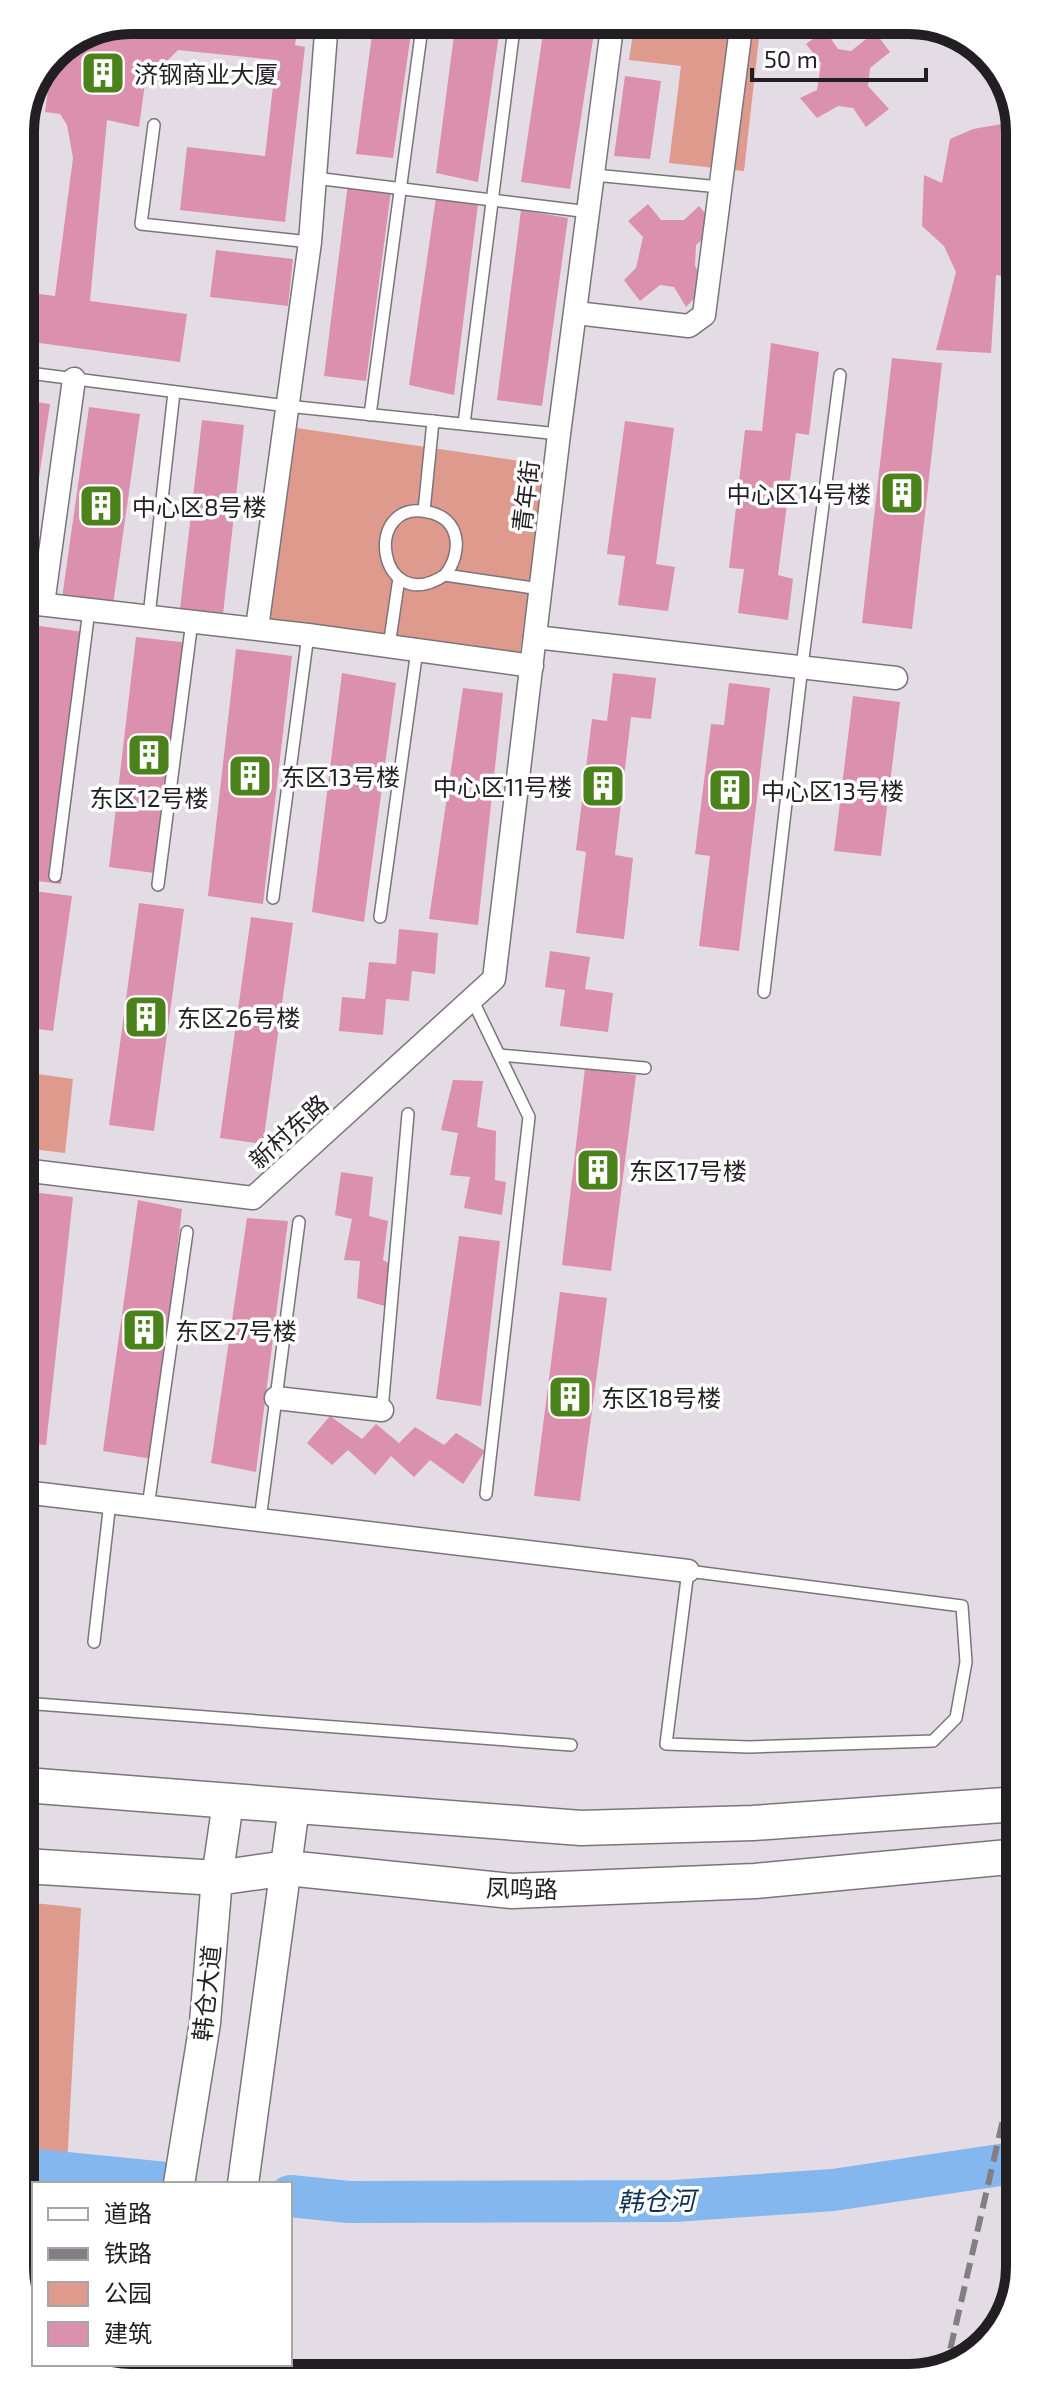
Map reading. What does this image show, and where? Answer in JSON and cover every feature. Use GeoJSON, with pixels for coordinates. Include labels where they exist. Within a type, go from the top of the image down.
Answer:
{"type":"FeatureCollection","features":[{"type":"Feature","properties":{"kind":"main road"},"geometry":{"type":"LineString","coordinates":[[34,1786],[581,1828],[753,1823],[1006,1805]]}},
{"type":"Feature","properties":{"kind":"main road","name":"韩仓大道"},"geometry":{"type":"LineString","coordinates":[[179,2182],[205,2023],[217,1878],[228,1802]]}},
{"type":"Feature","properties":{"kind":"main road"},"geometry":{"type":"LineString","coordinates":[[243,2182],[294,1807]]}},
{"type":"Feature","properties":{"kind":"main road","name":"凤鸣路"},"geometry":{"type":"LineString","coordinates":[[34,1867],[217,1878],[287,1868],[512,1891],[755,1881],[1006,1857]]}},
{"type":"Feature","properties":{"kind":"street"},"geometry":{"type":"LineString","coordinates":[[257,628],[310,242],[326,34]]}},
{"type":"Feature","properties":{"kind":"street","name":"青年街"},"geometry":{"type":"LineString","coordinates":[[494,979],[559,434],[611,34]]}},
{"type":"Feature","properties":{"kind":"street"},"geometry":{"type":"LineString","coordinates":[[576,313],[689,326],[704,315],[740,34]]}},
{"type":"Feature","properties":{"kind":"street"},"geometry":{"type":"LineString","coordinates":[[34,592],[74,379]]}},
{"type":"Feature","properties":{"kind":"street"},"geometry":{"type":"LineString","coordinates":[[34,603],[257,628],[532,666]]}},
{"type":"Feature","properties":{"kind":"street"},"geometry":{"type":"LineString","coordinates":[[535,637],[896,678]]}},
{"type":"Feature","properties":{"kind":"street","name":"新村东路"},"geometry":{"type":"LineString","coordinates":[[34,1171],[253,1198],[494,979]]}},
{"type":"Feature","properties":{"kind":"street"},"geometry":{"type":"LineString","coordinates":[[276,1398],[382,1410]]}},
{"type":"Feature","properties":{"kind":"street"},"geometry":{"type":"LineString","coordinates":[[34,1493],[688,1571]]}},
{"type":"Feature","properties":{"kind":"lane"},"geometry":{"type":"LineString","coordinates":[[370,415],[421,34]]}},
{"type":"Feature","properties":{"kind":"lane"},"geometry":{"type":"LineString","coordinates":[[464,424],[513,34]]}},
{"type":"Feature","properties":{"kind":"lane"},"geometry":{"type":"LineString","coordinates":[[154,125],[141,224],[310,242]]}},
{"type":"Feature","properties":{"kind":"lane"},"geometry":{"type":"LineString","coordinates":[[594,175],[720,187]]}},
{"type":"Feature","properties":{"kind":"lane"},"geometry":{"type":"LineString","coordinates":[[315,178],[589,212]]}},
{"type":"Feature","properties":{"kind":"lane"},"geometry":{"type":"LineString","coordinates":[[34,374],[287,406],[559,434]]}},
{"type":"Feature","properties":{"kind":"lane"},"geometry":{"type":"LineString","coordinates":[[764,992],[840,375]]}},
{"type":"Feature","properties":{"kind":"lane"},"geometry":{"type":"LineString","coordinates":[[149,616],[174,392]]}},
{"type":"Feature","properties":{"kind":"lane"},"geometry":{"type":"LineString","coordinates":[[424,511],[433,421]]}},
{"type":"Feature","properties":{"kind":"lane"},"geometry":{"type":"LineString","coordinates":[[424,511],[446,520],[457,541],[457,554],[453,566],[445,575],[423,585],[399,578],[385,559],[384,546],[386,534],[401,516],[424,511]]}},
{"type":"Feature","properties":{"kind":"lane"},"geometry":{"type":"LineString","coordinates":[[445,575],[540,589]]}},
{"type":"Feature","properties":{"kind":"lane"},"geometry":{"type":"LineString","coordinates":[[389,646],[399,578]]}},
{"type":"Feature","properties":{"kind":"lane"},"geometry":{"type":"LineString","coordinates":[[55,876],[89,610]]}},
{"type":"Feature","properties":{"kind":"lane"},"geometry":{"type":"LineString","coordinates":[[158,885],[192,621]]}},
{"type":"Feature","properties":{"kind":"lane"},"geometry":{"type":"LineString","coordinates":[[273,898],[308,635]]}},
{"type":"Feature","properties":{"kind":"lane"},"geometry":{"type":"LineString","coordinates":[[380,917],[417,650]]}},
{"type":"Feature","properties":{"kind":"lane"},"geometry":{"type":"LineString","coordinates":[[472,999],[529,1117],[486,1494]]}},
{"type":"Feature","properties":{"kind":"lane"},"geometry":{"type":"LineString","coordinates":[[499,1055],[645,1068]]}},
{"type":"Feature","properties":{"kind":"lane"},"geometry":{"type":"LineString","coordinates":[[382,1410],[408,1114]]}},
{"type":"Feature","properties":{"kind":"lane"},"geometry":{"type":"LineString","coordinates":[[260,1520],[299,1222]]}},
{"type":"Feature","properties":{"kind":"lane"},"geometry":{"type":"LineString","coordinates":[[148,1507],[187,1232]]}},
{"type":"Feature","properties":{"kind":"lane"},"geometry":{"type":"LineString","coordinates":[[94,1642],[110,1502]]}},
{"type":"Feature","properties":{"kind":"lane"},"geometry":{"type":"LineString","coordinates":[[688,1571],[962,1606],[966,1662],[956,1718],[933,1741],[749,1747],[666,1744],[688,1571]]}},
{"type":"Feature","properties":{"kind":"lane"},"geometry":{"type":"LineString","coordinates":[[34,1704],[571,1745]]}},
{"type":"Feature","properties":{"kind":"green space"},"geometry":{"type":"Polygon","coordinates":[[[633,34],[759,34],[744,171],[669,163],[681,66],[629,60],[633,34]]]}},
{"type":"Feature","properties":{"kind":"green space"},"geometry":{"type":"Polygon","coordinates":[[[297,428],[547,465],[519,659],[269,623],[297,428]]]}},
{"type":"Feature","properties":{"kind":"green space"},"geometry":{"type":"Polygon","coordinates":[[[34,1074],[73,1079],[65,1153],[34,1149],[34,1074]]]}},
{"type":"Feature","properties":{"kind":"green space"},"geometry":{"type":"Polygon","coordinates":[[[34,1903],[81,1908],[66,2182],[34,2182],[34,1903]]]}},
{"type":"Feature","properties":{"kind":"building"},"geometry":{"type":"Polygon","coordinates":[[[131,34],[297,34],[295,45],[305,47],[285,222],[180,210],[187,147],[265,156],[276,60],[178,50],[145,83],[139,127],[107,120],[90,301],[187,314],[180,362],[34,342],[39,294],[55,296],[73,158],[67,125],[60,114],[45,112],[49,79],[54,72],[67,58],[100,39],[131,34]]]}},
{"type":"Feature","properties":{"kind":"building"},"geometry":{"type":"Polygon","coordinates":[[[372,34],[411,34],[393,158],[356,154],[372,34]]]}},
{"type":"Feature","properties":{"kind":"building"},"geometry":{"type":"Polygon","coordinates":[[[454,34],[499,34],[478,182],[436,173],[454,34]]]}},
{"type":"Feature","properties":{"kind":"building"},"geometry":{"type":"Polygon","coordinates":[[[543,34],[594,34],[570,189],[521,182],[543,34]]]}},
{"type":"Feature","properties":{"kind":"building"},"geometry":{"type":"Polygon","coordinates":[[[820,34],[828,34],[838,49],[851,51],[876,34],[890,52],[870,68],[868,86],[889,109],[866,127],[853,108],[838,106],[817,118],[800,98],[817,90],[821,63],[806,44],[820,34]]]}},
{"type":"Feature","properties":{"kind":"building"},"geometry":{"type":"Polygon","coordinates":[[[625,76],[661,81],[650,159],[614,156],[625,76]]]}},
{"type":"Feature","properties":{"kind":"building"},"geometry":{"type":"Polygon","coordinates":[[[1005,124],[1006,131],[1006,277],[996,275],[991,353],[936,350],[956,272],[944,246],[922,226],[924,175],[942,183],[950,139],[973,129],[1005,124]]]}},
{"type":"Feature","properties":{"kind":"building"},"geometry":{"type":"Polygon","coordinates":[[[348,183],[391,191],[366,381],[324,376],[348,183]]]}},
{"type":"Feature","properties":{"kind":"building"},"geometry":{"type":"Polygon","coordinates":[[[436,197],[478,204],[454,395],[409,385],[436,197]]]}},
{"type":"Feature","properties":{"kind":"building"},"geometry":{"type":"Polygon","coordinates":[[[648,204],[661,220],[684,220],[699,206],[717,227],[696,245],[695,266],[706,286],[686,307],[674,287],[660,285],[640,301],[624,280],[636,268],[643,237],[628,221],[648,204]]]}},
{"type":"Feature","properties":{"kind":"building"},"geometry":{"type":"Polygon","coordinates":[[[521,210],[568,218],[542,406],[497,400],[521,210]]]}},
{"type":"Feature","properties":{"kind":"building"},"geometry":{"type":"Polygon","coordinates":[[[216,250],[293,259],[288,306],[210,297],[216,250]]]}},
{"type":"Feature","properties":{"kind":"building"},"geometry":{"type":"Polygon","coordinates":[[[771,343],[819,352],[809,435],[796,433],[778,575],[793,579],[788,620],[738,613],[744,569],[729,568],[745,430],[762,431],[771,343]]]}},
{"type":"Feature","properties":{"kind":"building","name":"中心区14号楼"},"geometry":{"type":"Polygon","coordinates":[[[892,358],[942,363],[912,629],[862,623],[892,358]]]}},
{"type":"Feature","properties":{"kind":"building"},"geometry":{"type":"Polygon","coordinates":[[[34,402],[50,404],[34,511],[34,402]]]}},
{"type":"Feature","properties":{"kind":"building","name":"中心区8号楼"},"geometry":{"type":"Polygon","coordinates":[[[89,407],[140,414],[113,605],[62,598],[89,407]]]}},
{"type":"Feature","properties":{"kind":"building"},"geometry":{"type":"Polygon","coordinates":[[[202,420],[244,425],[223,614],[180,609],[202,420]]]}},
{"type":"Feature","properties":{"kind":"building"},"geometry":{"type":"Polygon","coordinates":[[[625,421],[674,428],[656,564],[675,567],[668,611],[618,605],[625,556],[607,554],[625,421]]]}},
{"type":"Feature","properties":{"kind":"building"},"geometry":{"type":"Polygon","coordinates":[[[39,626],[92,633],[61,884],[34,881],[34,667],[39,626]]]}},
{"type":"Feature","properties":{"kind":"building","name":"东区12号楼"},"geometry":{"type":"Polygon","coordinates":[[[136,637],[190,643],[162,874],[109,867],[136,637]]]}},
{"type":"Feature","properties":{"kind":"building","name":"东区13号楼"},"geometry":{"type":"Polygon","coordinates":[[[236,649],[292,656],[263,904],[208,896],[236,649]]]}},
{"type":"Feature","properties":{"kind":"building"},"geometry":{"type":"Polygon","coordinates":[[[342,673],[396,683],[364,922],[312,912],[342,673]]]}},
{"type":"Feature","properties":{"kind":"building","name":"中心区11号楼"},"geometry":{"type":"Polygon","coordinates":[[[613,673],[656,678],[651,719],[631,717],[615,855],[633,858],[624,939],[576,933],[586,852],[576,850],[592,719],[607,721],[613,673]]]}},
{"type":"Feature","properties":{"kind":"building","name":"中心区13号楼"},"geometry":{"type":"Polygon","coordinates":[[[729,683],[770,688],[739,951],[699,946],[710,856],[695,854],[711,724],[724,725],[729,683]]]}},
{"type":"Feature","properties":{"kind":"building"},"geometry":{"type":"Polygon","coordinates":[[[463,688],[503,693],[478,925],[429,919],[463,688]]]}},
{"type":"Feature","properties":{"kind":"building"},"geometry":{"type":"Polygon","coordinates":[[[853,696],[900,702],[881,856],[834,851],[853,696]]]}},
{"type":"Feature","properties":{"kind":"building"},"geometry":{"type":"Polygon","coordinates":[[[34,891],[72,896],[53,1031],[34,1028],[34,891]]]}},
{"type":"Feature","properties":{"kind":"building","name":"东区26号楼"},"geometry":{"type":"Polygon","coordinates":[[[139,903],[184,909],[154,1131],[109,1125],[139,903]]]}},
{"type":"Feature","properties":{"kind":"building"},"geometry":{"type":"Polygon","coordinates":[[[251,917],[293,923],[263,1144],[220,1138],[251,917]]]}},
{"type":"Feature","properties":{"kind":"building"},"geometry":{"type":"Polygon","coordinates":[[[399,929],[438,933],[435,974],[412,971],[409,1001],[386,999],[383,1035],[339,1031],[342,997],[365,999],[369,962],[396,964],[399,929]]]}},
{"type":"Feature","properties":{"kind":"building"},"geometry":{"type":"Polygon","coordinates":[[[550,951],[590,957],[585,989],[613,993],[608,1032],[560,1026],[565,990],[545,987],[550,951]]]}},
{"type":"Feature","properties":{"kind":"building","name":"东区17号楼"},"geometry":{"type":"Polygon","coordinates":[[[585,1068],[636,1075],[611,1271],[562,1265],[585,1068]]]}},
{"type":"Feature","properties":{"kind":"building"},"geometry":{"type":"Polygon","coordinates":[[[453,1080],[483,1081],[477,1127],[496,1131],[495,1180],[506,1182],[502,1215],[464,1208],[470,1177],[450,1175],[458,1133],[441,1130],[453,1080]]]}},
{"type":"Feature","properties":{"kind":"building"},"geometry":{"type":"Polygon","coordinates":[[[341,1172],[373,1177],[369,1216],[388,1221],[383,1260],[394,1266],[388,1307],[357,1298],[360,1261],[344,1260],[352,1219],[335,1215],[341,1172]]]}},
{"type":"Feature","properties":{"kind":"building"},"geometry":{"type":"Polygon","coordinates":[[[34,1192],[73,1197],[46,1445],[34,1444],[34,1192]]]}},
{"type":"Feature","properties":{"kind":"building","name":"东区27号楼"},"geometry":{"type":"Polygon","coordinates":[[[138,1200],[182,1209],[152,1459],[103,1451],[138,1200]]]}},
{"type":"Feature","properties":{"kind":"building"},"geometry":{"type":"Polygon","coordinates":[[[247,1218],[288,1221],[256,1472],[211,1463],[247,1218]]]}},
{"type":"Feature","properties":{"kind":"building"},"geometry":{"type":"Polygon","coordinates":[[[459,1236],[500,1241],[481,1406],[436,1399],[459,1236]]]}},
{"type":"Feature","properties":{"kind":"building","name":"东区18号楼"},"geometry":{"type":"Polygon","coordinates":[[[560,1292],[607,1298],[580,1501],[534,1496],[560,1292]]]}},
{"type":"Feature","properties":{"kind":"building"},"geometry":{"type":"Polygon","coordinates":[[[330,1416],[362,1439],[376,1424],[399,1443],[415,1427],[444,1445],[456,1433],[485,1451],[463,1484],[430,1460],[414,1477],[391,1456],[375,1475],[348,1450],[332,1465],[307,1443],[330,1416]]]}},
{"type":"Feature","properties":{"kind":"waterway","name":"韩仓河"},"geometry":{"type":"LineString","coordinates":[[292,2196],[349,2202],[674,2201],[833,2190],[1006,2164]]}},
{"type":"Feature","properties":{"kind":"waterway","name":"韩仓河"},"geometry":{"type":"LineString","coordinates":[[34,2170],[156,2182]]}},
{"type":"Feature","properties":{"kind":"railway"},"geometry":{"type":"LineString","coordinates":[[949,2355],[1006,2107]]}},
{"type":"Feature","properties":{"kind":"place","name":"济钢商业大厦"},"geometry":{"type":"Point","coordinates":[103,73]}},
{"type":"Feature","properties":{"kind":"place","name":"中心区14号楼"},"geometry":{"type":"Point","coordinates":[902,493]}},
{"type":"Feature","properties":{"kind":"place","name":"中心区8号楼"},"geometry":{"type":"Point","coordinates":[101,506]}},
{"type":"Feature","properties":{"kind":"place","name":"东区12号楼"},"geometry":{"type":"Point","coordinates":[149,755]}},
{"type":"Feature","properties":{"kind":"place","name":"东区13号楼"},"geometry":{"type":"Point","coordinates":[250,776]}},
{"type":"Feature","properties":{"kind":"place","name":"中心区11号楼"},"geometry":{"type":"Point","coordinates":[603,786]}},
{"type":"Feature","properties":{"kind":"place","name":"中心区13号楼"},"geometry":{"type":"Point","coordinates":[730,790]}},
{"type":"Feature","properties":{"kind":"place","name":"东区26号楼"},"geometry":{"type":"Point","coordinates":[146,1017]}},
{"type":"Feature","properties":{"kind":"place","name":"东区17号楼"},"geometry":{"type":"Point","coordinates":[598,1170]}},
{"type":"Feature","properties":{"kind":"place","name":"东区27号楼"},"geometry":{"type":"Point","coordinates":[144,1330]}},
{"type":"Feature","properties":{"kind":"place","name":"东区18号楼"},"geometry":{"type":"Point","coordinates":[570,1397]}}]}
